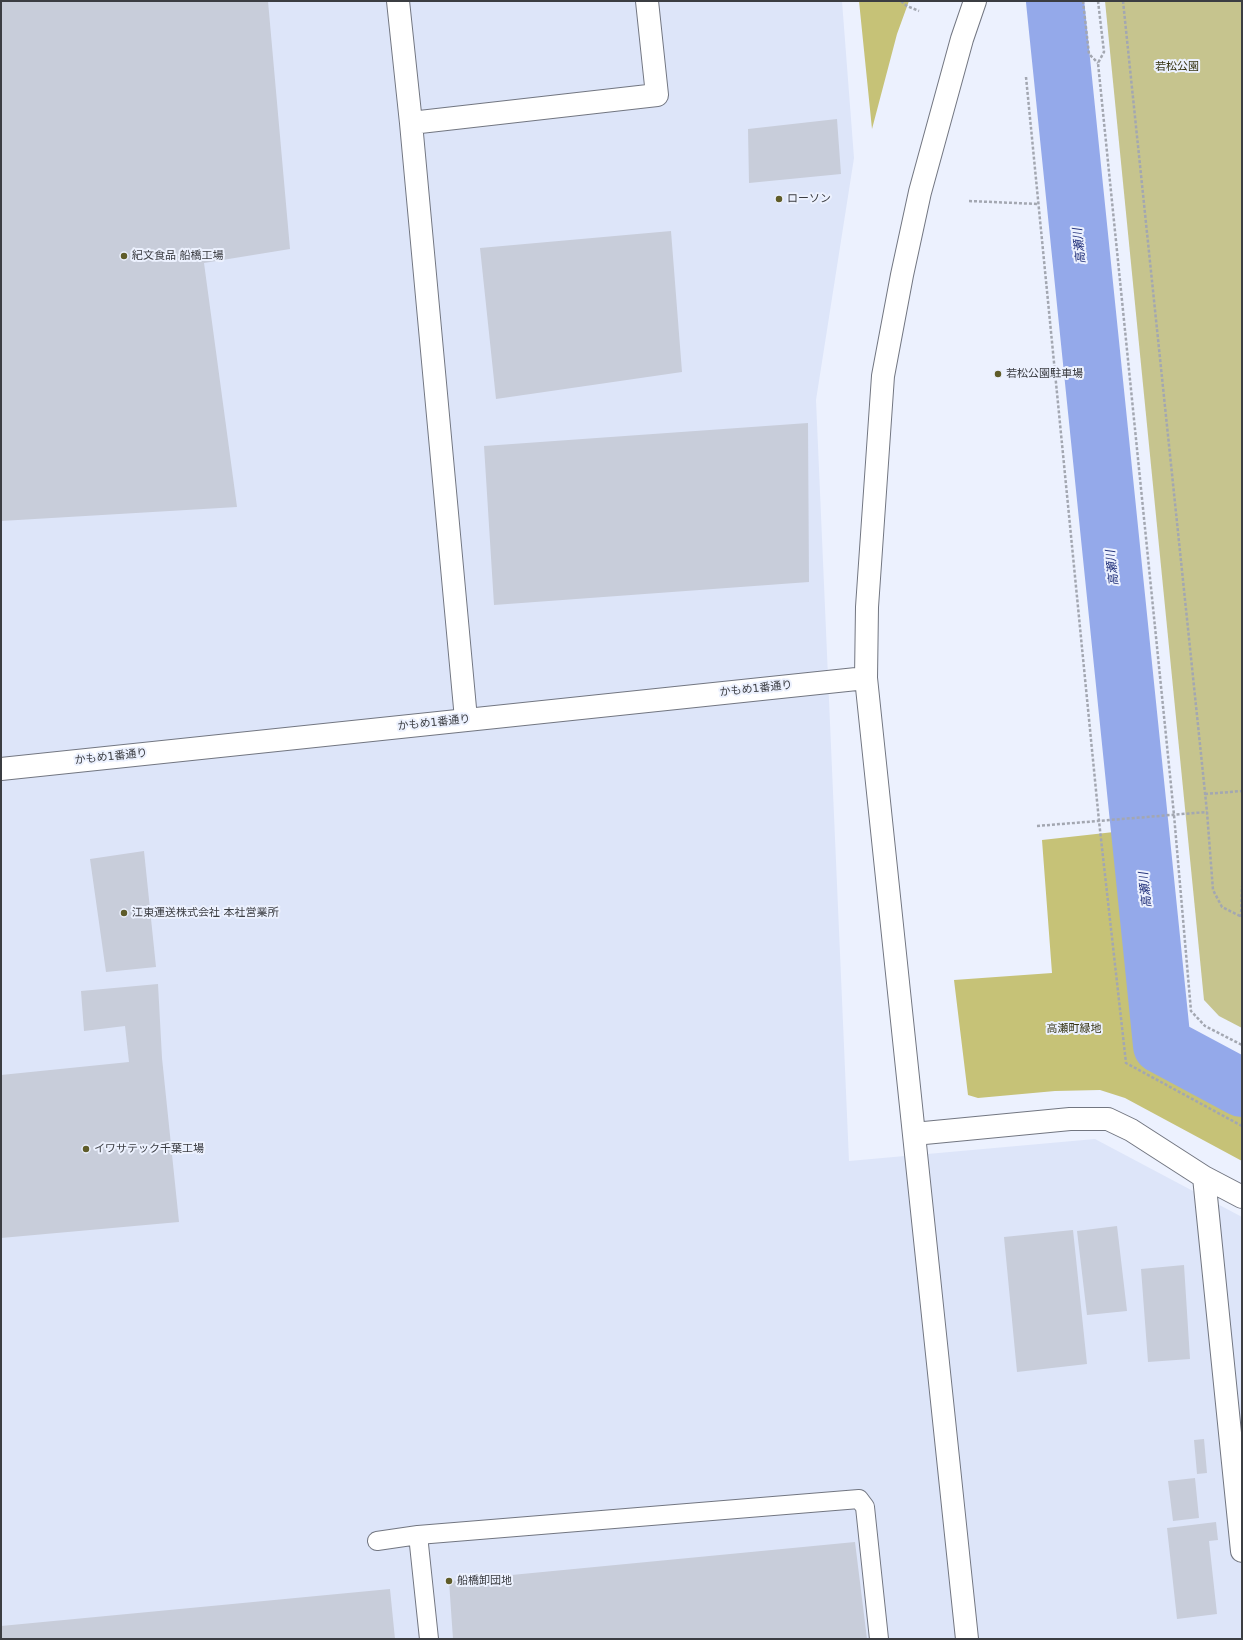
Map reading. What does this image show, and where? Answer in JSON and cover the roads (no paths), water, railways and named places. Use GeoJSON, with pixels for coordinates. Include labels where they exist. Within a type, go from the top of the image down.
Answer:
{"type":"FeatureCollection","features":[{"type":"Feature","properties":{"kind":"street"},"geometry":{"type":"LineString","coordinates":[[398,1],[411,123],[466,720]]}},
{"type":"Feature","properties":{"kind":"street"},"geometry":{"type":"LineString","coordinates":[[411,123],[657,95],[647,1]]}},
{"type":"Feature","properties":{"kind":"street"},"geometry":{"type":"LineString","coordinates":[[967,1639],[866,678],[867,607],[883,376],[902,275],[920,192],[962,39],[976,1]]}},
{"type":"Feature","properties":{"kind":"street","name":"かもめ1番通り"},"geometry":{"type":"LineString","coordinates":[[1,769],[866,678]]}},
{"type":"Feature","properties":{"kind":"street"},"geometry":{"type":"LineString","coordinates":[[914,1134],[1070,1119],[1108,1120],[1131,1130],[1204,1177],[1242,1197]]}},
{"type":"Feature","properties":{"kind":"street"},"geometry":{"type":"LineString","coordinates":[[1204,1177],[1242,1551]]}},
{"type":"Feature","properties":{"kind":"lane"},"geometry":{"type":"LineString","coordinates":[[376,1541],[418,1535],[859,1499],[866,1507],[879,1639]]}},
{"type":"Feature","properties":{"kind":"lane"},"geometry":{"type":"LineString","coordinates":[[418,1535],[429,1639]]}},
{"type":"Feature","properties":{"kind":"waterway","name":"高瀬川"},"geometry":{"type":"LineString","coordinates":[[1055,1],[1162,1045],[1242,1088]]}},
{"type":"Feature","properties":{"kind":"place","name":"ローソン"},"geometry":{"type":"Point","coordinates":[779,199]}},
{"type":"Feature","properties":{"kind":"place","name":"紀文食品 船橋工場"},"geometry":{"type":"Point","coordinates":[124,256]}},
{"type":"Feature","properties":{"kind":"place","name":"若松公園駐車場"},"geometry":{"type":"Point","coordinates":[998,374]}},
{"type":"Feature","properties":{"kind":"place","name":"江東運送株式会社 本社営業所"},"geometry":{"type":"Point","coordinates":[124,913]}},
{"type":"Feature","properties":{"kind":"place","name":"イワサテック千葉工場"},"geometry":{"type":"Point","coordinates":[86,1149]}},
{"type":"Feature","properties":{"kind":"place","name":"船橋卸団地"},"geometry":{"type":"Point","coordinates":[449,1581]}},
{"type":"Feature","properties":{"kind":"park label","name":"若松公園"},"geometry":{"type":"Point","coordinates":[1177,67]}},
{"type":"Feature","properties":{"kind":"park label","name":"高瀬町緑地"},"geometry":{"type":"Point","coordinates":[1074,1029]}}]}
